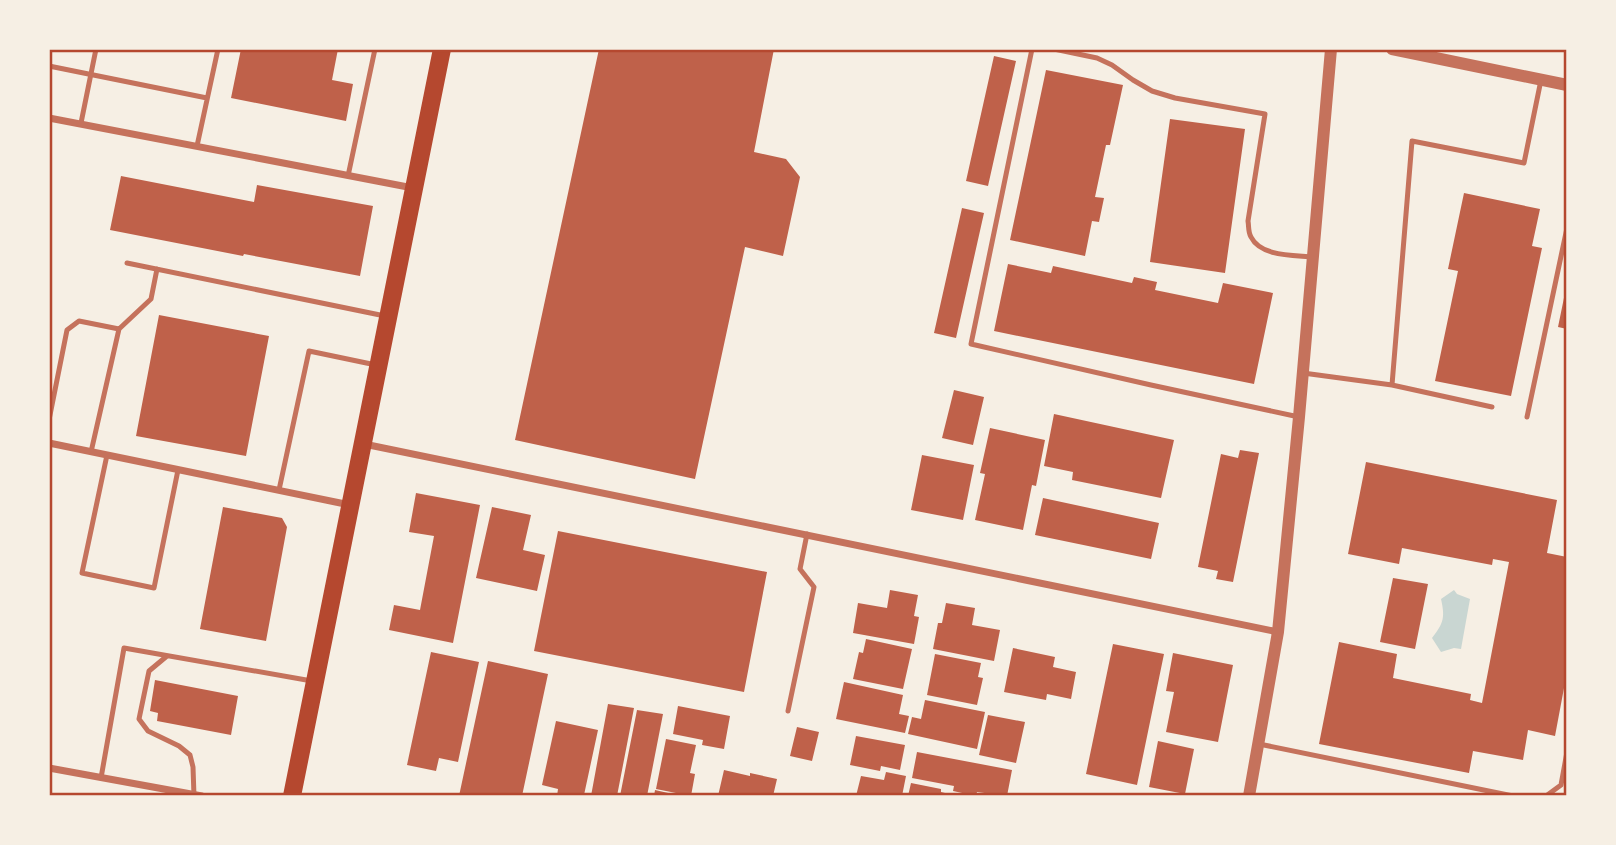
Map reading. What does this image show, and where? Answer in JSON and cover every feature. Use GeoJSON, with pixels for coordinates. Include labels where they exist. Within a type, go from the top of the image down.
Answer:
{"type":"FeatureCollection","features":[{"type":"Feature","properties":{"kind":"main road"},"geometry":{"type":"LineString","coordinates":[[292,796],[442,49]]}},
{"type":"Feature","properties":{"kind":"street"},"geometry":{"type":"LineString","coordinates":[[1250,796],[1278,632],[1300,417],[1331,49]]}},
{"type":"Feature","properties":{"kind":"street"},"geometry":{"type":"LineString","coordinates":[[1392,49],[1567,85]]}},
{"type":"Feature","properties":{"kind":"street"},"geometry":{"type":"LineString","coordinates":[[49,118],[414,189]]}},
{"type":"Feature","properties":{"kind":"street"},"geometry":{"type":"LineString","coordinates":[[49,443],[351,505]]}},
{"type":"Feature","properties":{"kind":"street"},"geometry":{"type":"LineString","coordinates":[[363,444],[1278,632]]}},
{"type":"Feature","properties":{"kind":"street"},"geometry":{"type":"LineString","coordinates":[[49,768],[197,796]]}},
{"type":"Feature","properties":{"kind":"lane"},"geometry":{"type":"LineString","coordinates":[[80,123],[96,49]]}},
{"type":"Feature","properties":{"kind":"lane"},"geometry":{"type":"LineString","coordinates":[[197,146],[218,49]]}},
{"type":"Feature","properties":{"kind":"lane"},"geometry":{"type":"LineString","coordinates":[[348,176],[375,49]]}},
{"type":"Feature","properties":{"kind":"lane"},"geometry":{"type":"LineString","coordinates":[[1032,49],[971,344],[1300,417]]}},
{"type":"Feature","properties":{"kind":"lane"},"geometry":{"type":"LineString","coordinates":[[1054,49],[1097,58],[1143,86],[1175,98],[1265,114],[1248,221],[1249,234],[1256,244],[1273,252],[1313,257]]}},
{"type":"Feature","properties":{"kind":"lane"},"geometry":{"type":"LineString","coordinates":[[49,66],[207,98]]}},
{"type":"Feature","properties":{"kind":"lane"},"geometry":{"type":"LineString","coordinates":[[1392,385],[1412,141],[1524,163],[1541,80]]}},
{"type":"Feature","properties":{"kind":"lane"},"geometry":{"type":"LineString","coordinates":[[1527,416],[1567,228]]}},
{"type":"Feature","properties":{"kind":"lane"},"geometry":{"type":"LineString","coordinates":[[127,263],[389,317]]}},
{"type":"Feature","properties":{"kind":"lane"},"geometry":{"type":"LineString","coordinates":[[91,452],[119,329],[151,299],[157,269]]}},
{"type":"Feature","properties":{"kind":"lane"},"geometry":{"type":"LineString","coordinates":[[49,420],[67,330],[79,321],[119,329]]}},
{"type":"Feature","properties":{"kind":"lane"},"geometry":{"type":"LineString","coordinates":[[279,490],[309,351],[379,365]]}},
{"type":"Feature","properties":{"kind":"lane"},"geometry":{"type":"LineString","coordinates":[[1303,373],[1392,385],[1492,407]]}},
{"type":"Feature","properties":{"kind":"lane"},"geometry":{"type":"LineString","coordinates":[[107,455],[82,573],[154,588],[178,470]]}},
{"type":"Feature","properties":{"kind":"lane"},"geometry":{"type":"LineString","coordinates":[[788,711],[814,587],[800,569],[807,534]]}},
{"type":"Feature","properties":{"kind":"lane"},"geometry":{"type":"LineString","coordinates":[[101,778],[124,648],[315,682]]}},
{"type":"Feature","properties":{"kind":"lane"},"geometry":{"type":"LineString","coordinates":[[167,656],[149,671],[139,719],[148,731],[179,746],[190,755],[197,796]]}},
{"type":"Feature","properties":{"kind":"lane"},"geometry":{"type":"LineString","coordinates":[[1259,744],[1513,796]]}},
{"type":"Feature","properties":{"kind":"lane"},"geometry":{"type":"LineString","coordinates":[[1546,796],[1561,785],[1567,752]]}},
{"type":"Feature","properties":{"kind":"shaded area"},"geometry":{"type":"Polygon","coordinates":[[[1454,590],[1470,599],[1461,649],[1441,652],[1432,638],[1442,620],[1441,599],[1454,590]]]}},
{"type":"Feature","properties":{"kind":"building"},"geometry":{"type":"Polygon","coordinates":[[[241,49],[338,49],[332,80],[353,84],[346,121],[231,98],[241,49]]]}},
{"type":"Feature","properties":{"kind":"building"},"geometry":{"type":"Polygon","coordinates":[[[599,49],[774,49],[754,152],[786,159],[800,177],[783,256],[745,247],[695,479],[515,440],[599,49]]]}},
{"type":"Feature","properties":{"kind":"building"},"geometry":{"type":"Polygon","coordinates":[[[994,56],[1016,61],[988,186],[966,181],[994,56]]]}},
{"type":"Feature","properties":{"kind":"building"},"geometry":{"type":"Polygon","coordinates":[[[1046,70],[1123,85],[1095,197],[1104,198],[1099,222],[1092,221],[1085,256],[1010,240],[1046,70]]]}},
{"type":"Feature","properties":{"kind":"building"},"geometry":{"type":"Polygon","coordinates":[[[1170,119],[1245,129],[1225,273],[1150,262],[1170,119]]]}},
{"type":"Feature","properties":{"kind":"building"},"geometry":{"type":"Polygon","coordinates":[[[121,176],[254,202],[257,185],[373,206],[360,276],[110,230],[121,176]]]}},
{"type":"Feature","properties":{"kind":"building"},"geometry":{"type":"Polygon","coordinates":[[[1464,193],[1540,209],[1532,246],[1542,248],[1511,396],[1435,381],[1458,271],[1448,269],[1464,193]]]}},
{"type":"Feature","properties":{"kind":"building"},"geometry":{"type":"Polygon","coordinates":[[[962,208],[984,213],[956,338],[934,333],[962,208]]]}},
{"type":"Feature","properties":{"kind":"building"},"geometry":{"type":"Polygon","coordinates":[[[1008,264],[1051,273],[1053,266],[1132,283],[1134,277],[1157,282],[1155,290],[1218,303],[1223,283],[1273,293],[1254,384],[994,331],[1008,264]]]}},
{"type":"Feature","properties":{"kind":"building"},"geometry":{"type":"Polygon","coordinates":[[[1567,288],[1567,329],[1558,327],[1567,288]]]}},
{"type":"Feature","properties":{"kind":"building"},"geometry":{"type":"Polygon","coordinates":[[[159,315],[269,336],[246,456],[136,436],[159,315]]]}},
{"type":"Feature","properties":{"kind":"building"},"geometry":{"type":"Polygon","coordinates":[[[954,390],[984,397],[973,445],[942,438],[954,390]]]}},
{"type":"Feature","properties":{"kind":"building"},"geometry":{"type":"Polygon","coordinates":[[[1054,414],[1174,440],[1161,498],[1072,480],[1073,472],[1044,466],[1054,414]]]}},
{"type":"Feature","properties":{"kind":"building"},"geometry":{"type":"Polygon","coordinates":[[[990,428],[1045,440],[1036,486],[1032,485],[1023,530],[975,520],[985,474],[980,473],[990,428]]]}},
{"type":"Feature","properties":{"kind":"building"},"geometry":{"type":"Polygon","coordinates":[[[1240,450],[1259,453],[1233,582],[1216,579],[1218,571],[1198,567],[1221,454],[1238,458],[1240,450]]]}},
{"type":"Feature","properties":{"kind":"building"},"geometry":{"type":"Polygon","coordinates":[[[922,455],[974,465],[963,520],[911,510],[922,455]]]}},
{"type":"Feature","properties":{"kind":"building"},"geometry":{"type":"Polygon","coordinates":[[[1366,462],[1557,500],[1547,553],[1567,557],[1567,672],[1555,736],[1528,730],[1523,760],[1473,751],[1469,773],[1319,744],[1339,642],[1397,654],[1393,678],[1471,694],[1470,700],[1482,703],[1509,562],[1493,559],[1492,565],[1402,548],[1399,564],[1348,554],[1366,462]]]}},
{"type":"Feature","properties":{"kind":"building"},"geometry":{"type":"Polygon","coordinates":[[[416,493],[480,505],[453,643],[389,630],[394,605],[420,610],[434,536],[409,532],[416,493]]]}},
{"type":"Feature","properties":{"kind":"building"},"geometry":{"type":"Polygon","coordinates":[[[1043,498],[1159,523],[1151,559],[1035,535],[1043,498]]]}},
{"type":"Feature","properties":{"kind":"building"},"geometry":{"type":"Polygon","coordinates":[[[223,507],[282,518],[287,527],[266,641],[200,629],[223,507]]]}},
{"type":"Feature","properties":{"kind":"building"},"geometry":{"type":"Polygon","coordinates":[[[492,507],[531,515],[523,550],[545,555],[537,591],[476,578],[492,507]]]}},
{"type":"Feature","properties":{"kind":"building"},"geometry":{"type":"Polygon","coordinates":[[[558,531],[767,572],[744,692],[534,651],[558,531]]]}},
{"type":"Feature","properties":{"kind":"building"},"geometry":{"type":"Polygon","coordinates":[[[1393,578],[1428,584],[1415,649],[1380,642],[1393,578]]]}},
{"type":"Feature","properties":{"kind":"building"},"geometry":{"type":"Polygon","coordinates":[[[890,590],[918,595],[914,616],[919,617],[914,644],[853,633],[858,603],[887,608],[890,590]]]}},
{"type":"Feature","properties":{"kind":"building"},"geometry":{"type":"Polygon","coordinates":[[[946,603],[975,608],[972,625],[1000,630],[994,661],[933,649],[938,623],[942,623],[946,603]]]}},
{"type":"Feature","properties":{"kind":"building"},"geometry":{"type":"Polygon","coordinates":[[[866,639],[912,649],[903,689],[853,679],[859,652],[863,653],[866,639]]]}},
{"type":"Feature","properties":{"kind":"building"},"geometry":{"type":"Polygon","coordinates":[[[1113,644],[1164,654],[1137,785],[1086,774],[1113,644]]]}},
{"type":"Feature","properties":{"kind":"building"},"geometry":{"type":"Polygon","coordinates":[[[1013,648],[1055,657],[1053,667],[1076,672],[1071,699],[1047,694],[1046,700],[1004,692],[1013,648]]]}},
{"type":"Feature","properties":{"kind":"building"},"geometry":{"type":"Polygon","coordinates":[[[431,652],[479,662],[458,762],[439,758],[436,771],[407,765],[431,652]]]}},
{"type":"Feature","properties":{"kind":"building"},"geometry":{"type":"Polygon","coordinates":[[[1173,653],[1233,665],[1218,742],[1166,732],[1174,692],[1166,691],[1173,653]]]}},
{"type":"Feature","properties":{"kind":"building"},"geometry":{"type":"Polygon","coordinates":[[[935,654],[981,663],[978,677],[983,678],[977,705],[927,695],[935,654]]]}},
{"type":"Feature","properties":{"kind":"building"},"geometry":{"type":"Polygon","coordinates":[[[488,661],[548,674],[522,796],[459,796],[488,661]]]}},
{"type":"Feature","properties":{"kind":"building"},"geometry":{"type":"Polygon","coordinates":[[[155,680],[238,696],[231,735],[157,721],[158,713],[150,711],[155,680]]]}},
{"type":"Feature","properties":{"kind":"building"},"geometry":{"type":"Polygon","coordinates":[[[844,682],[903,695],[899,714],[909,716],[905,733],[836,719],[844,682]]]}},
{"type":"Feature","properties":{"kind":"building"},"geometry":{"type":"Polygon","coordinates":[[[925,700],[985,712],[977,749],[908,734],[912,717],[921,719],[925,700]]]}},
{"type":"Feature","properties":{"kind":"building"},"geometry":{"type":"Polygon","coordinates":[[[608,704],[634,708],[617,796],[591,796],[608,704]]]}},
{"type":"Feature","properties":{"kind":"building"},"geometry":{"type":"Polygon","coordinates":[[[678,706],[730,716],[724,749],[702,745],[703,740],[673,734],[678,706]]]}},
{"type":"Feature","properties":{"kind":"building"},"geometry":{"type":"Polygon","coordinates":[[[637,710],[663,714],[647,796],[620,796],[637,710]]]}},
{"type":"Feature","properties":{"kind":"building"},"geometry":{"type":"Polygon","coordinates":[[[988,715],[1025,722],[1016,763],[979,755],[988,715]]]}},
{"type":"Feature","properties":{"kind":"building"},"geometry":{"type":"Polygon","coordinates":[[[556,721],[598,730],[584,795],[573,793],[572,796],[557,796],[558,789],[542,785],[556,721]]]}},
{"type":"Feature","properties":{"kind":"building"},"geometry":{"type":"Polygon","coordinates":[[[797,727],[819,732],[812,761],[790,756],[797,727]]]}},
{"type":"Feature","properties":{"kind":"building"},"geometry":{"type":"Polygon","coordinates":[[[856,736],[905,745],[900,770],[881,766],[880,771],[850,765],[856,736]]]}},
{"type":"Feature","properties":{"kind":"building"},"geometry":{"type":"Polygon","coordinates":[[[666,739],[696,745],[690,773],[695,774],[691,796],[656,789],[666,739]]]}},
{"type":"Feature","properties":{"kind":"building"},"geometry":{"type":"Polygon","coordinates":[[[1158,741],[1194,749],[1185,794],[1149,787],[1158,741]]]}},
{"type":"Feature","properties":{"kind":"building"},"geometry":{"type":"Polygon","coordinates":[[[917,752],[1012,770],[1007,796],[977,792],[976,796],[953,791],[954,786],[912,778],[917,752]]]}},
{"type":"Feature","properties":{"kind":"building"},"geometry":{"type":"Polygon","coordinates":[[[724,770],[777,779],[773,796],[718,796],[724,770]]]}},
{"type":"Feature","properties":{"kind":"building"},"geometry":{"type":"Polygon","coordinates":[[[886,772],[906,776],[902,796],[856,796],[861,776],[884,780],[886,772]]]}},
{"type":"Feature","properties":{"kind":"building"},"geometry":{"type":"Polygon","coordinates":[[[911,783],[941,789],[941,792],[945,793],[944,796],[908,796],[911,783]]]}},
{"type":"Feature","properties":{"kind":"building"},"geometry":{"type":"Polygon","coordinates":[[[655,790],[677,795],[654,796],[655,790]]]}}]}
